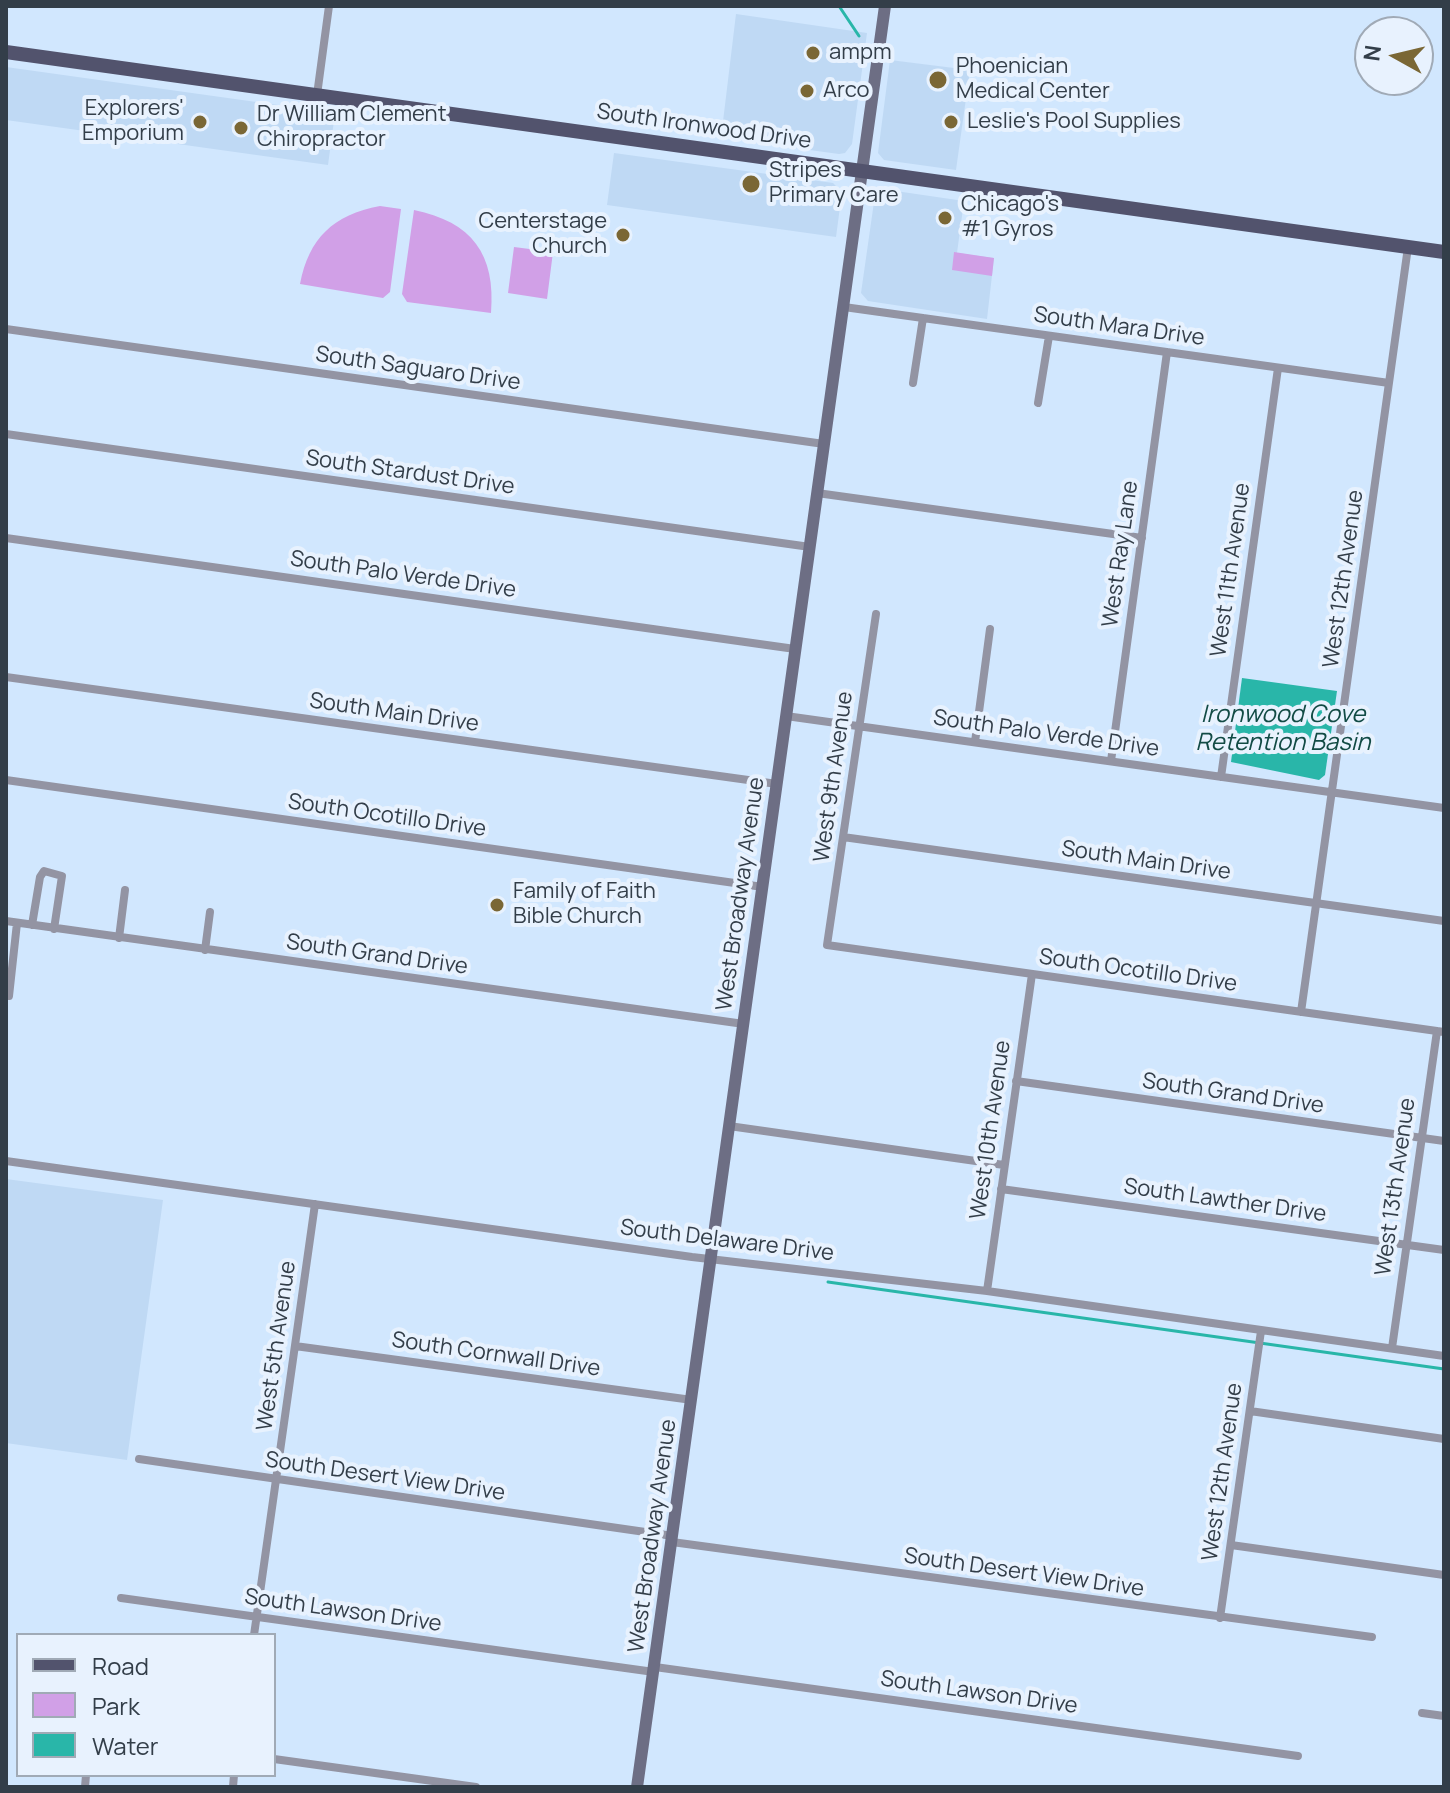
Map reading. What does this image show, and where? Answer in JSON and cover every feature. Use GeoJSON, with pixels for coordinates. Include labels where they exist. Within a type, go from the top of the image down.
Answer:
{"type":"FeatureCollection","features":[{"type":"Feature","properties":{"kind":"main road","name":"West Broadway Avenue"},"geometry":{"type":"LineString","coordinates":[[637,1787],[885,6]]}},
{"type":"Feature","properties":{"kind":"main road","name":"South Ironwood Drive"},"geometry":{"type":"LineString","coordinates":[[6,52],[1444,252]]}},
{"type":"Feature","properties":{"kind":"street"},"geometry":{"type":"LineString","coordinates":[[317,95],[329,6]]}},
{"type":"Feature","properties":{"kind":"street","name":"West 12th Avenue"},"geometry":{"type":"LineString","coordinates":[[1301,1012],[1408,247]]}},
{"type":"Feature","properties":{"kind":"street","name":"South Mara Drive"},"geometry":{"type":"LineString","coordinates":[[844,307],[1389,383]]}},
{"type":"Feature","properties":{"kind":"street"},"geometry":{"type":"LineString","coordinates":[[913,383],[923,318]]}},
{"type":"Feature","properties":{"kind":"street","name":"South Saguaro Drive"},"geometry":{"type":"LineString","coordinates":[[6,329],[824,444]]}},
{"type":"Feature","properties":{"kind":"street"},"geometry":{"type":"LineString","coordinates":[[1038,403],[1049,336]]}},
{"type":"Feature","properties":{"kind":"street","name":"West Ray Lane"},"geometry":{"type":"LineString","coordinates":[[1111,761],[1167,352]]}},
{"type":"Feature","properties":{"kind":"street","name":"West 11th Avenue"},"geometry":{"type":"LineString","coordinates":[[1221,777],[1278,368]]}},
{"type":"Feature","properties":{"kind":"street","name":"South Stardust Drive"},"geometry":{"type":"LineString","coordinates":[[6,434],[810,547]]}},
{"type":"Feature","properties":{"kind":"street"},"geometry":{"type":"LineString","coordinates":[[817,493],[1142,538]]}},
{"type":"Feature","properties":{"kind":"street","name":"South Palo Verde Drive"},"geometry":{"type":"LineString","coordinates":[[6,538],[795,649]]}},
{"type":"Feature","properties":{"kind":"street","name":"West 9th Avenue"},"geometry":{"type":"LineString","coordinates":[[827,945],[876,614]]}},
{"type":"Feature","properties":{"kind":"street"},"geometry":{"type":"LineString","coordinates":[[975,742],[990,629]]}},
{"type":"Feature","properties":{"kind":"street","name":"South Main Drive"},"geometry":{"type":"LineString","coordinates":[[6,677],[777,784]]}},
{"type":"Feature","properties":{"kind":"street","name":"South Palo Verde Drive"},"geometry":{"type":"LineString","coordinates":[[786,716],[1444,808]]}},
{"type":"Feature","properties":{"kind":"street","name":"South Ocotillo Drive"},"geometry":{"type":"LineString","coordinates":[[6,780],[763,887]]}},
{"type":"Feature","properties":{"kind":"street","name":"South Main Drive"},"geometry":{"type":"LineString","coordinates":[[843,837],[1444,921]]}},
{"type":"Feature","properties":{"kind":"street"},"geometry":{"type":"LineString","coordinates":[[32,925],[40,877],[44,871],[57,873],[62,876],[54,929]]}},
{"type":"Feature","properties":{"kind":"street"},"geometry":{"type":"LineString","coordinates":[[119,938],[125,890]]}},
{"type":"Feature","properties":{"kind":"street"},"geometry":{"type":"LineString","coordinates":[[205,950],[210,912]]}},
{"type":"Feature","properties":{"kind":"street","name":"South Grand Drive"},"geometry":{"type":"LineString","coordinates":[[6,921],[744,1024]]}},
{"type":"Feature","properties":{"kind":"street"},"geometry":{"type":"LineString","coordinates":[[9,996],[17,923]]}},
{"type":"Feature","properties":{"kind":"street","name":"South Ocotillo Drive"},"geometry":{"type":"LineString","coordinates":[[827,945],[1440,1031]]}},
{"type":"Feature","properties":{"kind":"street","name":"West 10th Avenue"},"geometry":{"type":"LineString","coordinates":[[987,1291],[1032,974]]}},
{"type":"Feature","properties":{"kind":"street","name":"West 13th Avenue"},"geometry":{"type":"LineString","coordinates":[[1392,1348],[1421,1138],[1440,1031]]}},
{"type":"Feature","properties":{"kind":"street","name":"South Grand Drive"},"geometry":{"type":"LineString","coordinates":[[1016,1081],[1444,1141]]}},
{"type":"Feature","properties":{"kind":"street"},"geometry":{"type":"LineString","coordinates":[[729,1126],[1004,1165]]}},
{"type":"Feature","properties":{"kind":"street","name":"South Delaware Drive"},"geometry":{"type":"LineString","coordinates":[[6,1161],[711,1259],[987,1291],[1260,1339],[1392,1348],[1444,1356]]}},
{"type":"Feature","properties":{"kind":"street","name":"South Lawther Drive"},"geometry":{"type":"LineString","coordinates":[[1001,1189],[1444,1250]]}},
{"type":"Feature","properties":{"kind":"street","name":"West 5th Avenue"},"geometry":{"type":"LineString","coordinates":[[254,1633],[315,1204]]}},
{"type":"Feature","properties":{"kind":"street","name":"West 12th Avenue"},"geometry":{"type":"LineString","coordinates":[[1220,1618],[1260,1339]]}},
{"type":"Feature","properties":{"kind":"street","name":"South Cornwall Drive"},"geometry":{"type":"LineString","coordinates":[[295,1346],[692,1400]]}},
{"type":"Feature","properties":{"kind":"street"},"geometry":{"type":"LineString","coordinates":[[1250,1411],[1444,1439]]}},
{"type":"Feature","properties":{"kind":"street","name":"South Desert View Drive"},"geometry":{"type":"LineString","coordinates":[[139,1459],[1220,1618],[1372,1637]]}},
{"type":"Feature","properties":{"kind":"street"},"geometry":{"type":"LineString","coordinates":[[1231,1545],[1444,1575]]}},
{"type":"Feature","properties":{"kind":"street","name":"South Lawson Drive"},"geometry":{"type":"LineString","coordinates":[[121,1598],[1298,1756]]}},
{"type":"Feature","properties":{"kind":"street"},"geometry":{"type":"LineString","coordinates":[[1422,1713],[1444,1716]]}},
{"type":"Feature","properties":{"kind":"street"},"geometry":{"type":"LineString","coordinates":[[276,1759],[476,1787]]}},
{"type":"Feature","properties":{"kind":"shaded area"},"geometry":{"type":"Polygon","coordinates":[[[736,14],[867,33],[852,144],[845,153],[721,138],[736,14]]]}},
{"type":"Feature","properties":{"kind":"shaded area"},"geometry":{"type":"Polygon","coordinates":[[[890,60],[970,70],[956,170],[884,160],[878,153],[890,60]]]}},
{"type":"Feature","properties":{"kind":"shaded area"},"geometry":{"type":"Polygon","coordinates":[[[6,67],[335,113],[328,165],[6,120],[6,67]]]}},
{"type":"Feature","properties":{"kind":"shaded area"},"geometry":{"type":"Polygon","coordinates":[[[614,153],[833,183],[842,192],[836,237],[607,205],[614,153]]]}},
{"type":"Feature","properties":{"kind":"shaded area"},"geometry":{"type":"Polygon","coordinates":[[[882,189],[964,201],[957,253],[994,258],[987,319],[868,301],[861,293],[875,195],[882,189]]]}},
{"type":"Feature","properties":{"kind":"shaded area"},"geometry":{"type":"Polygon","coordinates":[[[6,1179],[163,1200],[127,1460],[6,1443],[6,1179]]]}},
{"type":"Feature","properties":{"kind":"green space"},"geometry":{"type":"Polygon","coordinates":[[[380,206],[401,209],[390,292],[383,298],[300,284],[310,254],[326,231],[349,216],[380,206]]]}},
{"type":"Feature","properties":{"kind":"green space"},"geometry":{"type":"Polygon","coordinates":[[[414,210],[451,223],[476,244],[489,274],[491,313],[407,302],[402,294],[414,210]]]}},
{"type":"Feature","properties":{"kind":"green space"},"geometry":{"type":"Polygon","coordinates":[[[514,247],[553,252],[547,299],[508,293],[514,247]]]}},
{"type":"Feature","properties":{"kind":"green space"},"geometry":{"type":"Polygon","coordinates":[[[954,252],[994,258],[992,276],[952,270],[954,252]]]}},
{"type":"Feature","properties":{"kind":"water","name":"Ironwood Cove Retention Basin"},"geometry":{"type":"Polygon","coordinates":[[[1242,678],[1337,691],[1325,775],[1319,780],[1231,762],[1242,678]]]}},
{"type":"Feature","properties":{"kind":"waterway"},"geometry":{"type":"LineString","coordinates":[[839,6],[859,36]]}},
{"type":"Feature","properties":{"kind":"waterway"},"geometry":{"type":"LineString","coordinates":[[828,1282],[1444,1369]]}},
{"type":"Feature","properties":{"kind":"place","name":"ampm"},"geometry":{"type":"Point","coordinates":[813,53]}},
{"type":"Feature","properties":{"kind":"place","name":"Phoenician Medical Center"},"geometry":{"type":"Point","coordinates":[938,80]}},
{"type":"Feature","properties":{"kind":"place","name":"Arco"},"geometry":{"type":"Point","coordinates":[807,91]}},
{"type":"Feature","properties":{"kind":"place","name":"Explorers' Emporium"},"geometry":{"type":"Point","coordinates":[200,122]}},
{"type":"Feature","properties":{"kind":"place","name":"Leslie's Pool Supplies"},"geometry":{"type":"Point","coordinates":[951,122]}},
{"type":"Feature","properties":{"kind":"place","name":"Dr William Clement Chiropractor"},"geometry":{"type":"Point","coordinates":[241,128]}},
{"type":"Feature","properties":{"kind":"place","name":"Stripes Primary Care"},"geometry":{"type":"Point","coordinates":[751,184]}},
{"type":"Feature","properties":{"kind":"place","name":"Chicago's #1 Gyros"},"geometry":{"type":"Point","coordinates":[945,218]}},
{"type":"Feature","properties":{"kind":"place","name":"Centerstage Church"},"geometry":{"type":"Point","coordinates":[623,235]}},
{"type":"Feature","properties":{"kind":"place","name":"Family of Faith Bible Church"},"geometry":{"type":"Point","coordinates":[497,905]}}]}
